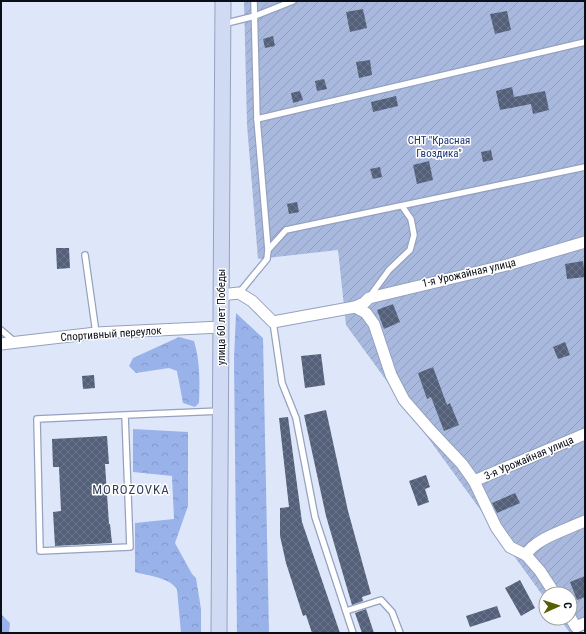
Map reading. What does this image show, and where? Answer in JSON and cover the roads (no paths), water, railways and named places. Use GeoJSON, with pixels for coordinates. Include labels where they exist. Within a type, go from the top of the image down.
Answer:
{"type":"FeatureCollection","features":[{"type":"Feature","properties":{"kind":"street","name":"улица 60 лет Победы"},"geometry":{"type":"LineString","coordinates":[[219,633],[223,1]]}},
{"type":"Feature","properties":{"kind":"street","name":"1-я Урожайная улица"},"geometry":{"type":"LineString","coordinates":[[355,307],[364,303],[369,298],[507,265],[585,242]]}},
{"type":"Feature","properties":{"kind":"street"},"geometry":{"type":"LineString","coordinates":[[220,295],[239,293],[252,301],[273,322],[355,307],[366,313],[374,324],[391,375],[404,400],[462,464],[474,481],[496,527],[510,547],[526,555],[540,571],[550,586]]}},
{"type":"Feature","properties":{"kind":"street","name":"Спортивный переулок"},"geometry":{"type":"LineString","coordinates":[[1,344],[14,341],[96,334],[220,327]]}},
{"type":"Feature","properties":{"kind":"street","name":"3-я Урожайная улица"},"geometry":{"type":"LineString","coordinates":[[474,481],[585,434]]}},
{"type":"Feature","properties":{"kind":"street"},"geometry":{"type":"LineString","coordinates":[[526,555],[530,548],[540,542],[585,521]]}},
{"type":"Feature","properties":{"kind":"lane"},"geometry":{"type":"LineString","coordinates":[[239,293],[267,259],[268,250],[257,119],[254,1]]}},
{"type":"Feature","properties":{"kind":"lane"},"geometry":{"type":"LineString","coordinates":[[223,24],[255,16],[293,1]]}},
{"type":"Feature","properties":{"kind":"lane"},"geometry":{"type":"LineString","coordinates":[[257,119],[585,42]]}},
{"type":"Feature","properties":{"kind":"lane"},"geometry":{"type":"LineString","coordinates":[[268,250],[286,230],[585,167]]}},
{"type":"Feature","properties":{"kind":"lane"},"geometry":{"type":"LineString","coordinates":[[369,298],[389,270],[410,250],[414,235],[411,219],[402,206]]}},
{"type":"Feature","properties":{"kind":"lane"},"geometry":{"type":"LineString","coordinates":[[85,255],[96,334]]}},
{"type":"Feature","properties":{"kind":"lane"},"geometry":{"type":"LineString","coordinates":[[273,322],[282,383],[296,418],[315,517],[353,633]]}},
{"type":"Feature","properties":{"kind":"lane"},"geometry":{"type":"LineString","coordinates":[[1,330],[14,341]]}},
{"type":"Feature","properties":{"kind":"lane"},"geometry":{"type":"LineString","coordinates":[[125,415],[130,547],[40,551],[36,419],[125,415],[221,411]]}},
{"type":"Feature","properties":{"kind":"lane"},"geometry":{"type":"LineString","coordinates":[[346,611],[381,600],[392,612],[400,633]]}},
{"type":"Feature","properties":{"kind":"district","name":"MOROZOVKA"},"geometry":{"type":"Point","coordinates":[131,489]}},
{"type":"Feature","properties":{"kind":"park label","name":"СНТ \"Красная Гвоздика\""},"geometry":{"type":"Point","coordinates":[439,146]}}]}
